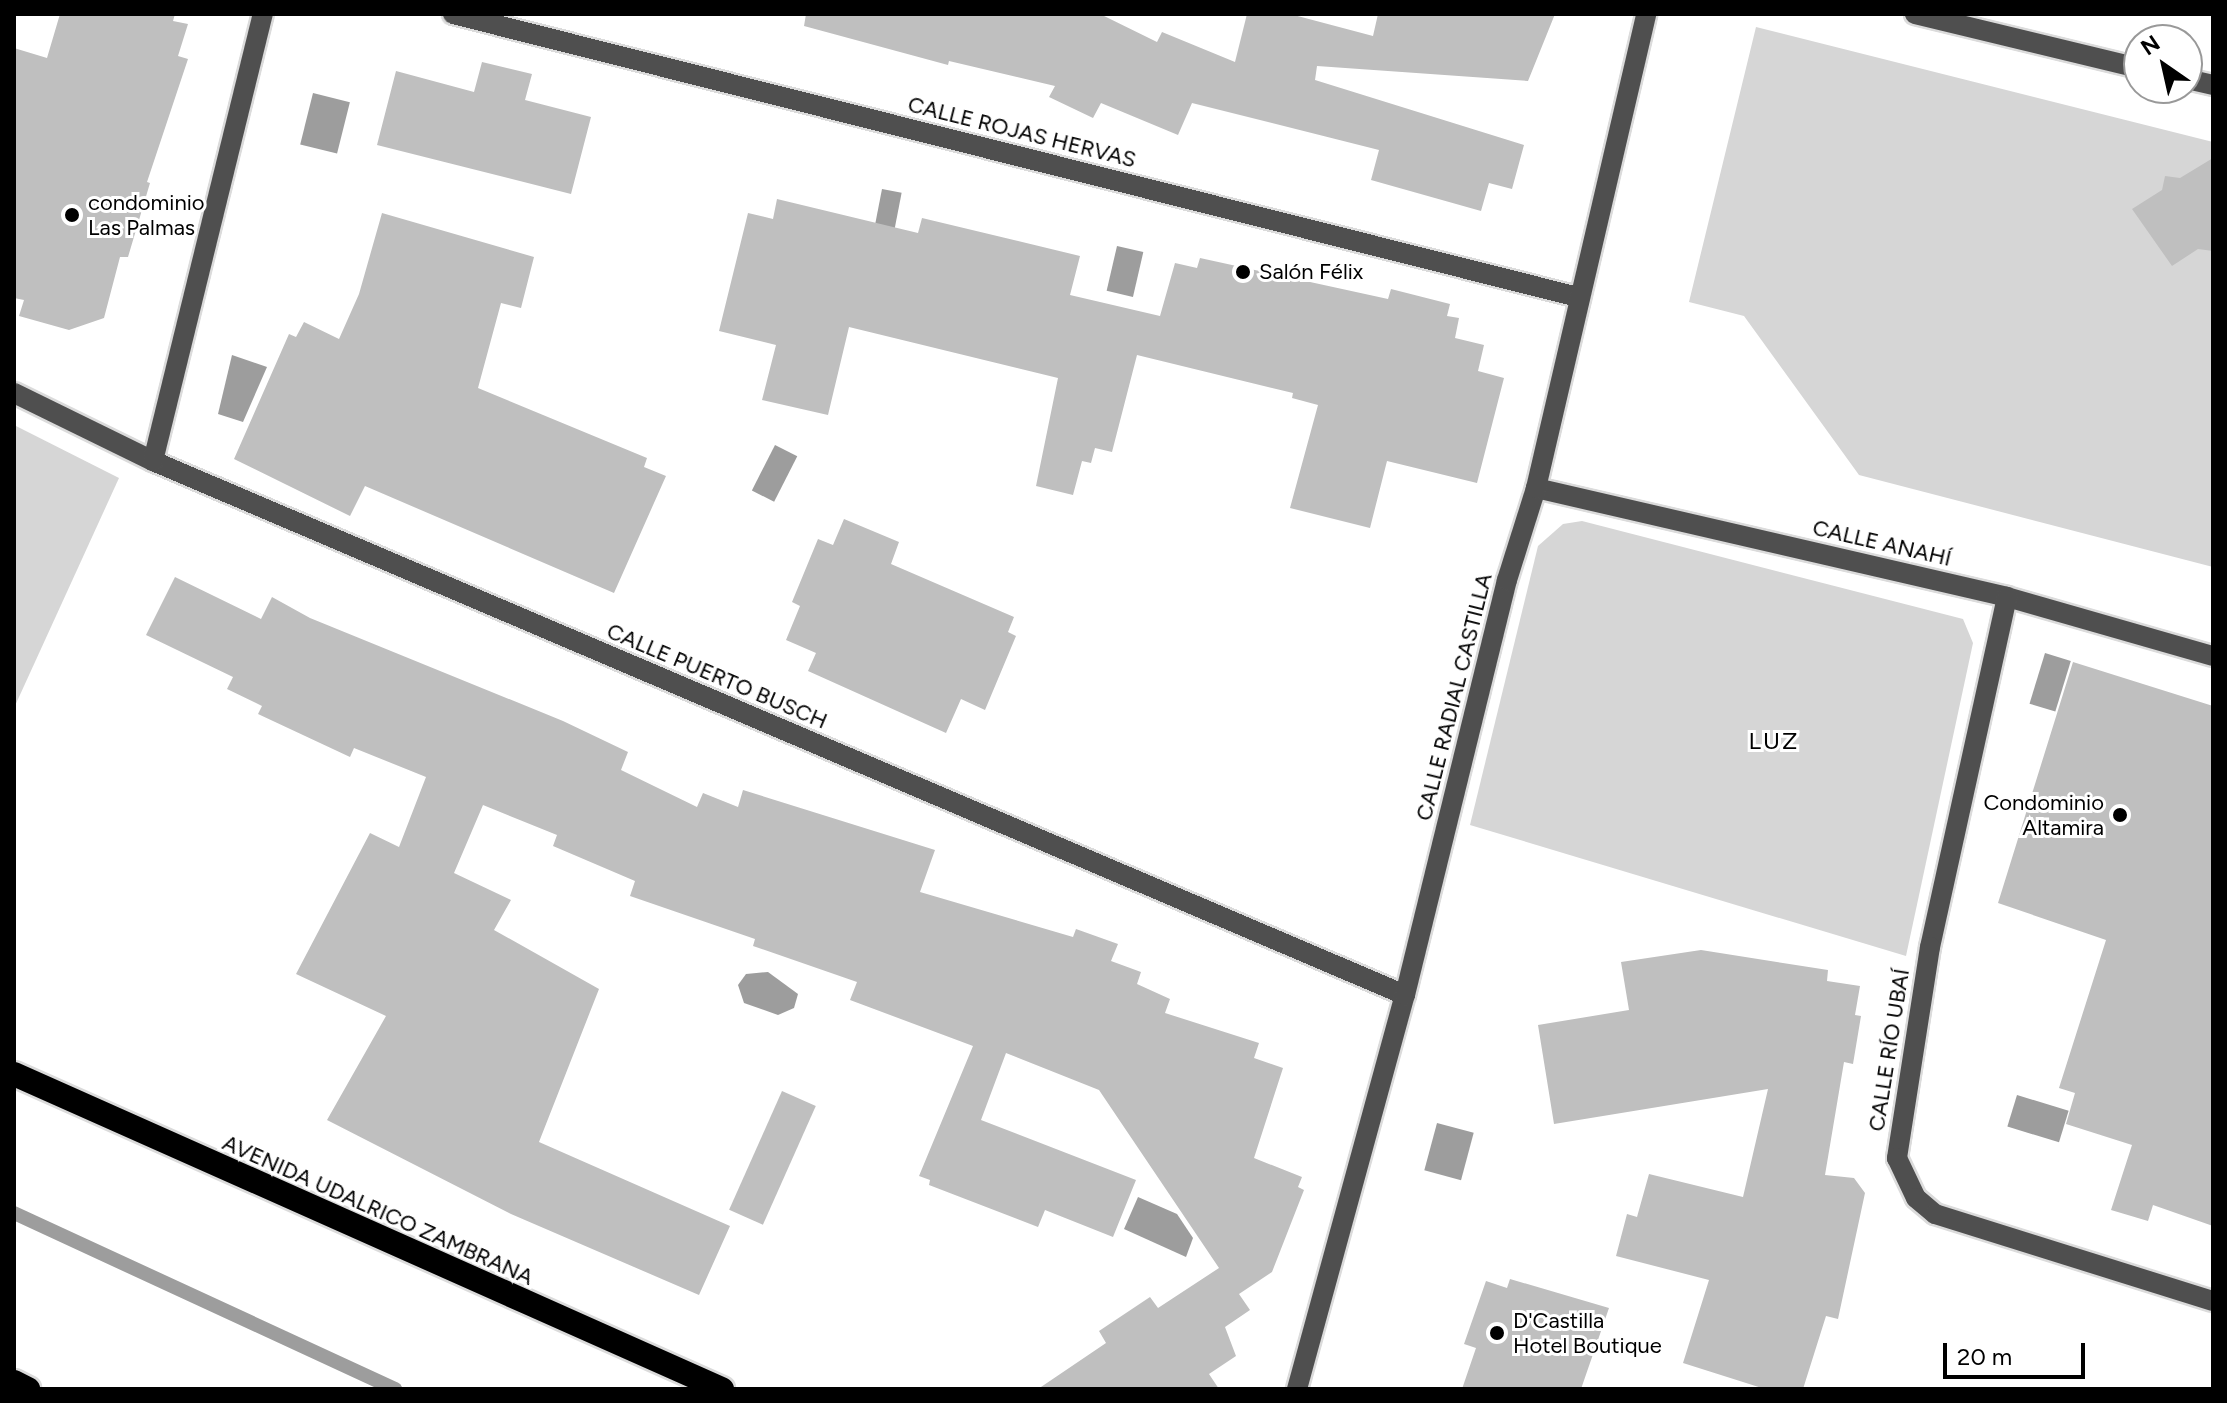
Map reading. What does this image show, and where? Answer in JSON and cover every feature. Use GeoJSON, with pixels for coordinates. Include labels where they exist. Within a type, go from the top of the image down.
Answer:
{"type":"FeatureCollection","features":[{"type":"Feature","properties":{"kind":"highway","name":"AVENIDA UDALRICO ZAMBRANA"},"geometry":{"type":"LineString","coordinates":[[14,1074],[722,1389]]}},
{"type":"Feature","properties":{"kind":"highway"},"geometry":{"type":"LineString","coordinates":[[14,1382],[28,1389]]}},
{"type":"Feature","properties":{"kind":"street"},"geometry":{"type":"LineString","coordinates":[[153,461],[263,14]]}},
{"type":"Feature","properties":{"kind":"street","name":"CALLE ROJAS HERVAS"},"geometry":{"type":"LineString","coordinates":[[453,14],[1578,297]]}},
{"type":"Feature","properties":{"kind":"street","name":"CALLE RADIAL CASTILLA"},"geometry":{"type":"LineString","coordinates":[[1297,1389],[1405,995],[1507,580],[1536,488],[1646,14]]}},
{"type":"Feature","properties":{"kind":"street"},"geometry":{"type":"LineString","coordinates":[[1915,14],[2123,64]]}},
{"type":"Feature","properties":{"kind":"street","name":"CALLE PUERTO BUSCH"},"geometry":{"type":"LineString","coordinates":[[14,393],[153,461],[1405,995]]}},
{"type":"Feature","properties":{"kind":"street","name":"CALLE ANAHÍ"},"geometry":{"type":"LineString","coordinates":[[1536,488],[2007,597],[2213,656]]}},
{"type":"Feature","properties":{"kind":"street","name":"CALLE RÍO UBAÍ"},"geometry":{"type":"LineString","coordinates":[[2007,597],[1930,947],[1897,1158],[1916,1198],[1935,1214],[2213,1301]]}},
{"type":"Feature","properties":{"kind":"shaded area"},"geometry":{"type":"Polygon","coordinates":[[[1756,27],[2213,142],[2213,567],[1859,475],[1744,316],[1689,302],[1756,27]]]}},
{"type":"Feature","properties":{"kind":"shaded area"},"geometry":{"type":"Polygon","coordinates":[[[313,93],[350,102],[337,154],[300,144],[313,93]]]}},
{"type":"Feature","properties":{"kind":"shaded area"},"geometry":{"type":"Polygon","coordinates":[[[882,189],[902,193],[891,248],[871,244],[882,189]]]}},
{"type":"Feature","properties":{"kind":"shaded area"},"geometry":{"type":"Polygon","coordinates":[[[1117,246],[1143,252],[1133,297],[1107,291],[1117,246]]]}},
{"type":"Feature","properties":{"kind":"shaded area"},"geometry":{"type":"Polygon","coordinates":[[[232,355],[267,367],[243,422],[218,414],[232,355]]]}},
{"type":"Feature","properties":{"kind":"shaded area"},"geometry":{"type":"Polygon","coordinates":[[[14,425],[119,478],[14,708],[14,425]]]}},
{"type":"Feature","properties":{"kind":"shaded area"},"geometry":{"type":"Polygon","coordinates":[[[775,445],[797,456],[774,502],[752,490],[775,445]]]}},
{"type":"Feature","properties":{"kind":"shaded area"},"geometry":{"type":"Polygon","coordinates":[[[1582,521],[1963,619],[1973,643],[1906,956],[1470,825],[1538,546],[1563,524],[1582,521]]]}},
{"type":"Feature","properties":{"kind":"shaded area"},"geometry":{"type":"Polygon","coordinates":[[[2045,653],[2071,661],[2055,712],[2030,704],[2045,653]]]}},
{"type":"Feature","properties":{"kind":"shaded area"},"geometry":{"type":"Polygon","coordinates":[[[768,972],[798,994],[794,1008],[778,1015],[744,1003],[738,985],[746,974],[768,972]]]}},
{"type":"Feature","properties":{"kind":"shaded area"},"geometry":{"type":"Polygon","coordinates":[[[2017,1095],[2069,1111],[2059,1142],[2007,1127],[2017,1095]]]}},
{"type":"Feature","properties":{"kind":"shaded area"},"geometry":{"type":"Polygon","coordinates":[[[1437,1123],[1474,1133],[1461,1180],[1424,1170],[1437,1123]]]}},
{"type":"Feature","properties":{"kind":"shaded area"},"geometry":{"type":"Polygon","coordinates":[[[1138,1197],[1177,1214],[1193,1238],[1186,1257],[1124,1229],[1138,1197]]]}},
{"type":"Feature","properties":{"kind":"building"},"geometry":{"type":"Polygon","coordinates":[[[60,14],[175,14],[173,21],[188,24],[178,56],[188,59],[147,182],[150,183],[128,257],[120,257],[104,318],[69,330],[19,316],[24,300],[14,298],[14,48],[47,58],[60,14]]]}},
{"type":"Feature","properties":{"kind":"building"},"geometry":{"type":"Polygon","coordinates":[[[806,14],[1100,14],[1157,42],[1162,32],[1235,62],[1247,14],[1290,14],[1373,36],[1378,14],[1555,14],[1528,81],[1317,66],[1315,80],[1524,145],[1512,189],[1489,183],[1481,211],[1371,180],[1379,150],[1192,103],[1178,135],[1101,103],[1093,118],[1049,97],[1055,86],[949,61],[948,65],[804,26],[806,14]]]}},
{"type":"Feature","properties":{"kind":"building"},"geometry":{"type":"Polygon","coordinates":[[[482,62],[532,74],[525,100],[591,117],[571,194],[377,145],[396,71],[474,92],[482,62]]]}},
{"type":"Feature","properties":{"kind":"building"},"geometry":{"type":"Polygon","coordinates":[[[2213,158],[2213,251],[2198,249],[2172,266],[2132,209],[2162,190],[2165,176],[2180,178],[2213,158]]]}},
{"type":"Feature","properties":{"kind":"building"},"geometry":{"type":"Polygon","coordinates":[[[777,199],[918,233],[922,218],[1080,256],[1070,295],[1160,316],[1175,263],[1197,268],[1200,258],[1388,299],[1391,289],[1450,304],[1447,316],[1459,318],[1455,338],[1484,345],[1478,371],[1504,378],[1477,483],[1387,461],[1370,528],[1290,508],[1318,405],[1292,398],[1293,393],[1137,355],[1112,452],[1095,448],[1091,463],[1082,461],[1073,495],[1036,486],[1058,378],[849,327],[828,415],[762,400],[776,345],[719,331],[748,213],[773,219],[777,199]]]}},
{"type":"Feature","properties":{"kind":"building"},"geometry":{"type":"Polygon","coordinates":[[[382,213],[534,257],[521,308],[501,303],[478,388],[647,458],[644,467],[666,476],[614,593],[365,486],[350,516],[234,459],[289,334],[296,337],[304,322],[339,339],[359,294],[382,213]]]}},
{"type":"Feature","properties":{"kind":"building"},"geometry":{"type":"Polygon","coordinates":[[[844,519],[899,542],[891,564],[1014,617],[1008,632],[1016,636],[985,710],[961,699],[946,733],[808,671],[816,653],[786,640],[800,606],[792,602],[818,539],[833,545],[844,519]]]}},
{"type":"Feature","properties":{"kind":"building"},"geometry":{"type":"Polygon","coordinates":[[[175,577],[261,619],[272,597],[310,618],[563,721],[628,752],[621,770],[697,807],[703,793],[738,807],[743,790],[935,850],[920,892],[1073,937],[1076,929],[1118,944],[1111,961],[1141,972],[1137,984],[1170,999],[1165,1013],[1259,1043],[1254,1058],[1283,1068],[1254,1158],[1302,1177],[1298,1187],[1304,1190],[1272,1272],[1239,1294],[1250,1310],[1225,1327],[1236,1356],[1209,1374],[1219,1389],[1038,1389],[1106,1343],[1099,1331],[1150,1297],[1158,1308],[1219,1268],[1099,1090],[1006,1053],[981,1120],[1136,1180],[1113,1237],[1045,1210],[1038,1227],[929,1185],[930,1180],[919,1176],[973,1046],[850,1000],[857,982],[753,946],[755,939],[630,896],[635,881],[553,846],[557,835],[483,805],[454,873],[511,900],[494,930],[599,989],[539,1142],[730,1226],[699,1295],[511,1214],[327,1120],[386,1016],[296,974],[370,833],[399,847],[426,777],[354,748],[350,757],[258,714],[262,706],[227,689],[233,677],[146,635],[175,577]]]}},
{"type":"Feature","properties":{"kind":"building"},"geometry":{"type":"Polygon","coordinates":[[[2073,662],[2213,706],[2213,1226],[2153,1205],[2148,1221],[2111,1210],[2132,1145],[2066,1124],[2075,1093],[2059,1088],[2106,940],[1998,903],[2073,662]]]}},
{"type":"Feature","properties":{"kind":"building"},"geometry":{"type":"Polygon","coordinates":[[[1701,950],[1828,970],[1827,981],[1860,986],[1855,1015],[1861,1016],[1853,1064],[1844,1062],[1825,1175],[1854,1178],[1865,1193],[1838,1319],[1826,1316],[1803,1389],[1765,1389],[1683,1363],[1709,1280],[1616,1256],[1627,1214],[1637,1217],[1649,1174],[1743,1197],[1768,1089],[1554,1124],[1538,1025],[1629,1010],[1621,962],[1701,950]]]}},
{"type":"Feature","properties":{"kind":"building"},"geometry":{"type":"Polygon","coordinates":[[[782,1091],[816,1106],[763,1225],[729,1210],[782,1091]]]}},
{"type":"Feature","properties":{"kind":"building"},"geometry":{"type":"Polygon","coordinates":[[[1510,1279],[1609,1308],[1581,1389],[1462,1389],[1476,1348],[1464,1344],[1486,1281],[1507,1288],[1510,1279]]]}},
{"type":"Feature","properties":{"kind":"waterway"},"geometry":{"type":"LineString","coordinates":[[14,1213],[395,1389]]}},
{"type":"Feature","properties":{"kind":"place","name":"condominio Las Palmas"},"geometry":{"type":"Point","coordinates":[72,215]}},
{"type":"Feature","properties":{"kind":"place","name":"Salón Félix"},"geometry":{"type":"Point","coordinates":[1243,272]}},
{"type":"Feature","properties":{"kind":"place","name":"Condominio Altamira"},"geometry":{"type":"Point","coordinates":[2120,815]}},
{"type":"Feature","properties":{"kind":"place","name":"D'Castilla Hotel Boutique"},"geometry":{"type":"Point","coordinates":[1497,1333]}},
{"type":"Feature","properties":{"kind":"district","name":"LUZ"},"geometry":{"type":"Point","coordinates":[1774,741]}}]}
